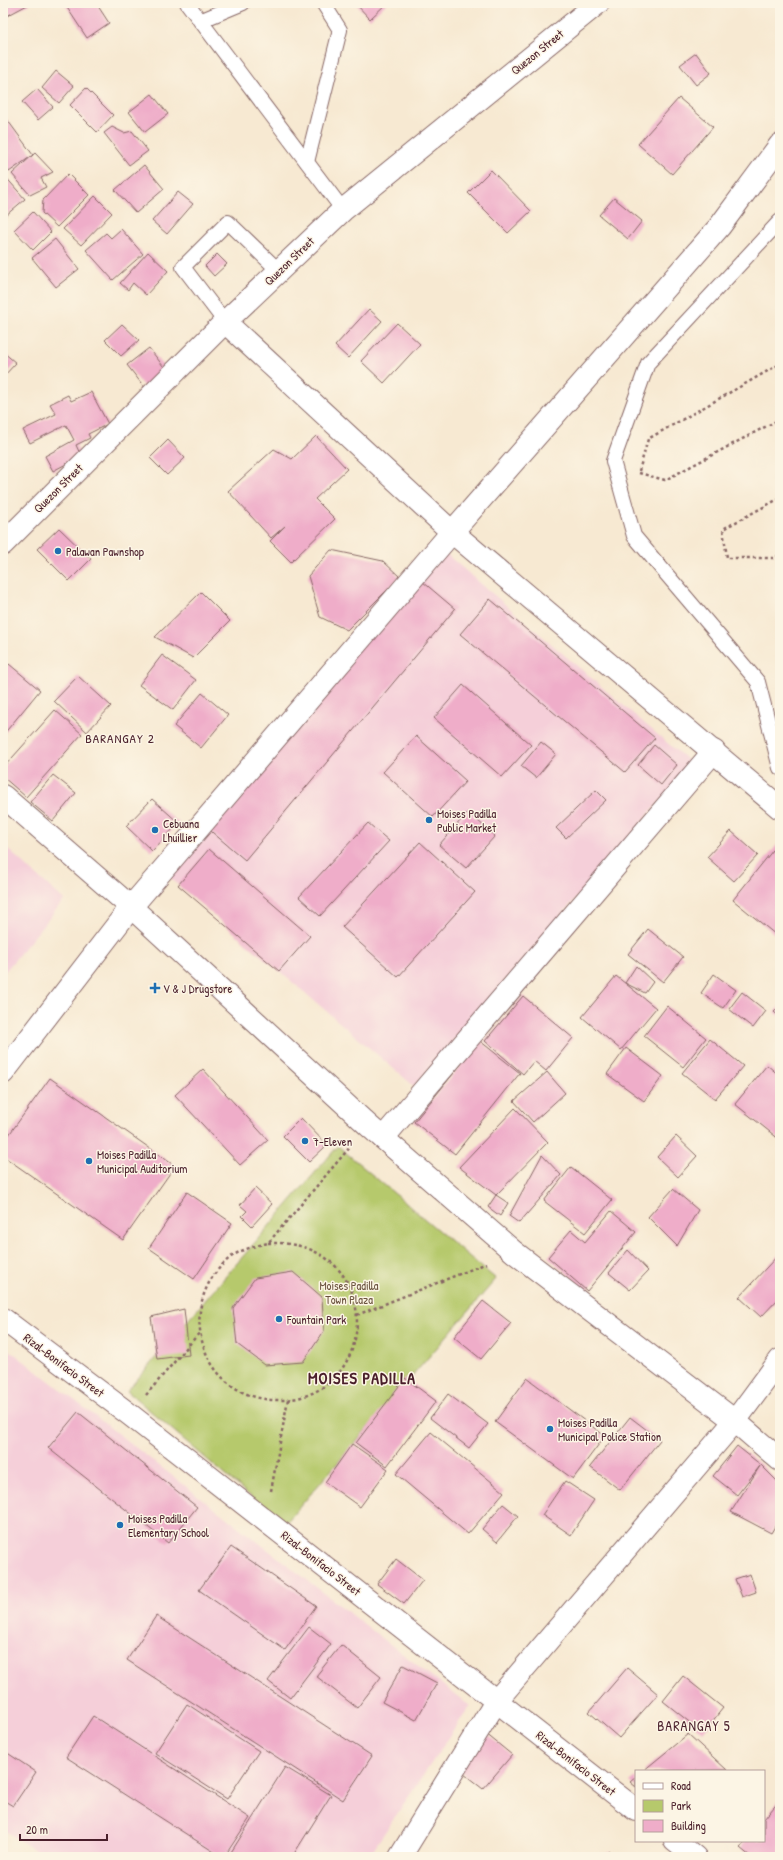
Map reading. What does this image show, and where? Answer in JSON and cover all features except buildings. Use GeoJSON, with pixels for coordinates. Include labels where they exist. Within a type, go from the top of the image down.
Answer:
{"type":"FeatureCollection","features":[{"type":"Feature","properties":{"kind":"street","name":"Quezon Street"},"geometry":{"type":"LineString","coordinates":[[3,544],[224,322],[342,210],[598,3]]}},
{"type":"Feature","properties":{"kind":"street"},"geometry":{"type":"LineString","coordinates":[[3,1073],[131,907],[452,532],[720,226],[780,146]]}},
{"type":"Feature","properties":{"kind":"street"},"geometry":{"type":"LineString","coordinates":[[224,322],[452,532],[780,808]]}},
{"type":"Feature","properties":{"kind":"street"},"geometry":{"type":"LineString","coordinates":[[376,1132],[714,751]]}},
{"type":"Feature","properties":{"kind":"street"},"geometry":{"type":"LineString","coordinates":[[3,796],[131,907],[376,1132],[514,1252],[735,1421],[780,1460]]}},
{"type":"Feature","properties":{"kind":"street","name":"Rizal-Bonifacio Street"},"geometry":{"type":"LineString","coordinates":[[3,1319],[129,1414],[635,1809]]}},
{"type":"Feature","properties":{"kind":"street"},"geometry":{"type":"LineString","coordinates":[[400,1857],[497,1700],[735,1421],[780,1360]]}},
{"type":"Feature","properties":{"kind":"street"},"geometry":{"type":"LineString","coordinates":[[676,1842],[695,1857]]}},
{"type":"Feature","properties":{"kind":"lane"},"geometry":{"type":"LineString","coordinates":[[186,3],[342,210]]}},
{"type":"Feature","properties":{"kind":"lane"},"geometry":{"type":"LineString","coordinates":[[200,21],[244,3]]}},
{"type":"Feature","properties":{"kind":"lane"},"geometry":{"type":"LineString","coordinates":[[307,162],[340,30],[323,3]]}},
{"type":"Feature","properties":{"kind":"lane"},"geometry":{"type":"LineString","coordinates":[[780,221],[648,363],[613,461],[634,536],[758,682],[780,768]]}},
{"type":"Feature","properties":{"kind":"lane"},"geometry":{"type":"LineString","coordinates":[[224,322],[183,268],[228,222],[279,271]]}},
{"type":"Feature","properties":{"kind":"path"},"geometry":{"type":"LineString","coordinates":[[780,364],[648,439],[639,473],[665,480],[780,419]]}},
{"type":"Feature","properties":{"kind":"path"},"geometry":{"type":"LineString","coordinates":[[780,498],[723,529],[727,558],[774,558],[780,555]]}},
{"type":"Feature","properties":{"kind":"path"},"geometry":{"type":"LineString","coordinates":[[268,1242],[376,1132]]}},
{"type":"Feature","properties":{"kind":"path"},"geometry":{"type":"LineString","coordinates":[[268,1242],[284,1242],[301,1245],[317,1252],[331,1261],[342,1273],[356,1304],[356,1338],[342,1369],[330,1381],[315,1391],[299,1397],[288,1399],[265,1399],[248,1394],[233,1386],[219,1374],[208,1358],[201,1340],[199,1321],[201,1302],[207,1284],[218,1269],[232,1256],[249,1247],[268,1242]]}},
{"type":"Feature","properties":{"kind":"path"},"geometry":{"type":"LineString","coordinates":[[357,1315],[514,1252]]}},
{"type":"Feature","properties":{"kind":"path"},"geometry":{"type":"LineString","coordinates":[[129,1414],[200,1332]]}},
{"type":"Feature","properties":{"kind":"path"},"geometry":{"type":"LineString","coordinates":[[265,1520],[288,1399]]}},
{"type":"Feature","properties":{"kind":"shaded area","name":"Moises Padilla Public Market"},"geometry":{"type":"Polygon","coordinates":[[[445,553],[692,764],[414,1086],[167,875],[445,553]]]}},
{"type":"Feature","properties":{"kind":"shaded area"},"geometry":{"type":"Polygon","coordinates":[[[3,845],[64,900],[3,974],[3,845]]]}},
{"type":"Feature","properties":{"kind":"shaded area","name":"Moises Padilla Elementary School"},"geometry":{"type":"Polygon","coordinates":[[[3,1345],[470,1706],[368,1857],[45,1857],[3,1829],[3,1345]]]}},
{"type":"Feature","properties":{"kind":"green space","name":"Moises Padilla Town Plaza"},"geometry":{"type":"Polygon","coordinates":[[[338,1146],[496,1279],[284,1525],[127,1391],[338,1146]]]}},
{"type":"Feature","properties":{"kind":"place","name":"Palawan Pawnshop"},"geometry":{"type":"Point","coordinates":[58,551]}},
{"type":"Feature","properties":{"kind":"place","name":"Moises Padilla Public Market"},"geometry":{"type":"Point","coordinates":[429,820]}},
{"type":"Feature","properties":{"kind":"place","name":"Cebuana Lhuillier"},"geometry":{"type":"Point","coordinates":[155,830]}},
{"type":"Feature","properties":{"kind":"place","name":"V & J Drugstore"},"geometry":{"type":"Point","coordinates":[155,988]}},
{"type":"Feature","properties":{"kind":"place","name":"7-Eleven"},"geometry":{"type":"Point","coordinates":[305,1141]}},
{"type":"Feature","properties":{"kind":"place","name":"Moises Padilla Municipal Auditorium"},"geometry":{"type":"Point","coordinates":[89,1161]}},
{"type":"Feature","properties":{"kind":"place","name":"Fountain Park"},"geometry":{"type":"Point","coordinates":[279,1319]}},
{"type":"Feature","properties":{"kind":"place","name":"Moises Padilla Municipal Police Station"},"geometry":{"type":"Point","coordinates":[550,1429]}},
{"type":"Feature","properties":{"kind":"place","name":"Moises Padilla Elementary School"},"geometry":{"type":"Point","coordinates":[120,1525]}},
{"type":"Feature","properties":{"kind":"district","name":"BARANGAY 2"},"geometry":{"type":"Point","coordinates":[120,738]}},
{"type":"Feature","properties":{"kind":"district","name":"MOISES PADILLA"},"geometry":{"type":"Point","coordinates":[362,1378]}},
{"type":"Feature","properties":{"kind":"district","name":"BARANGAY 5"},"geometry":{"type":"Point","coordinates":[694,1725]}}]}
